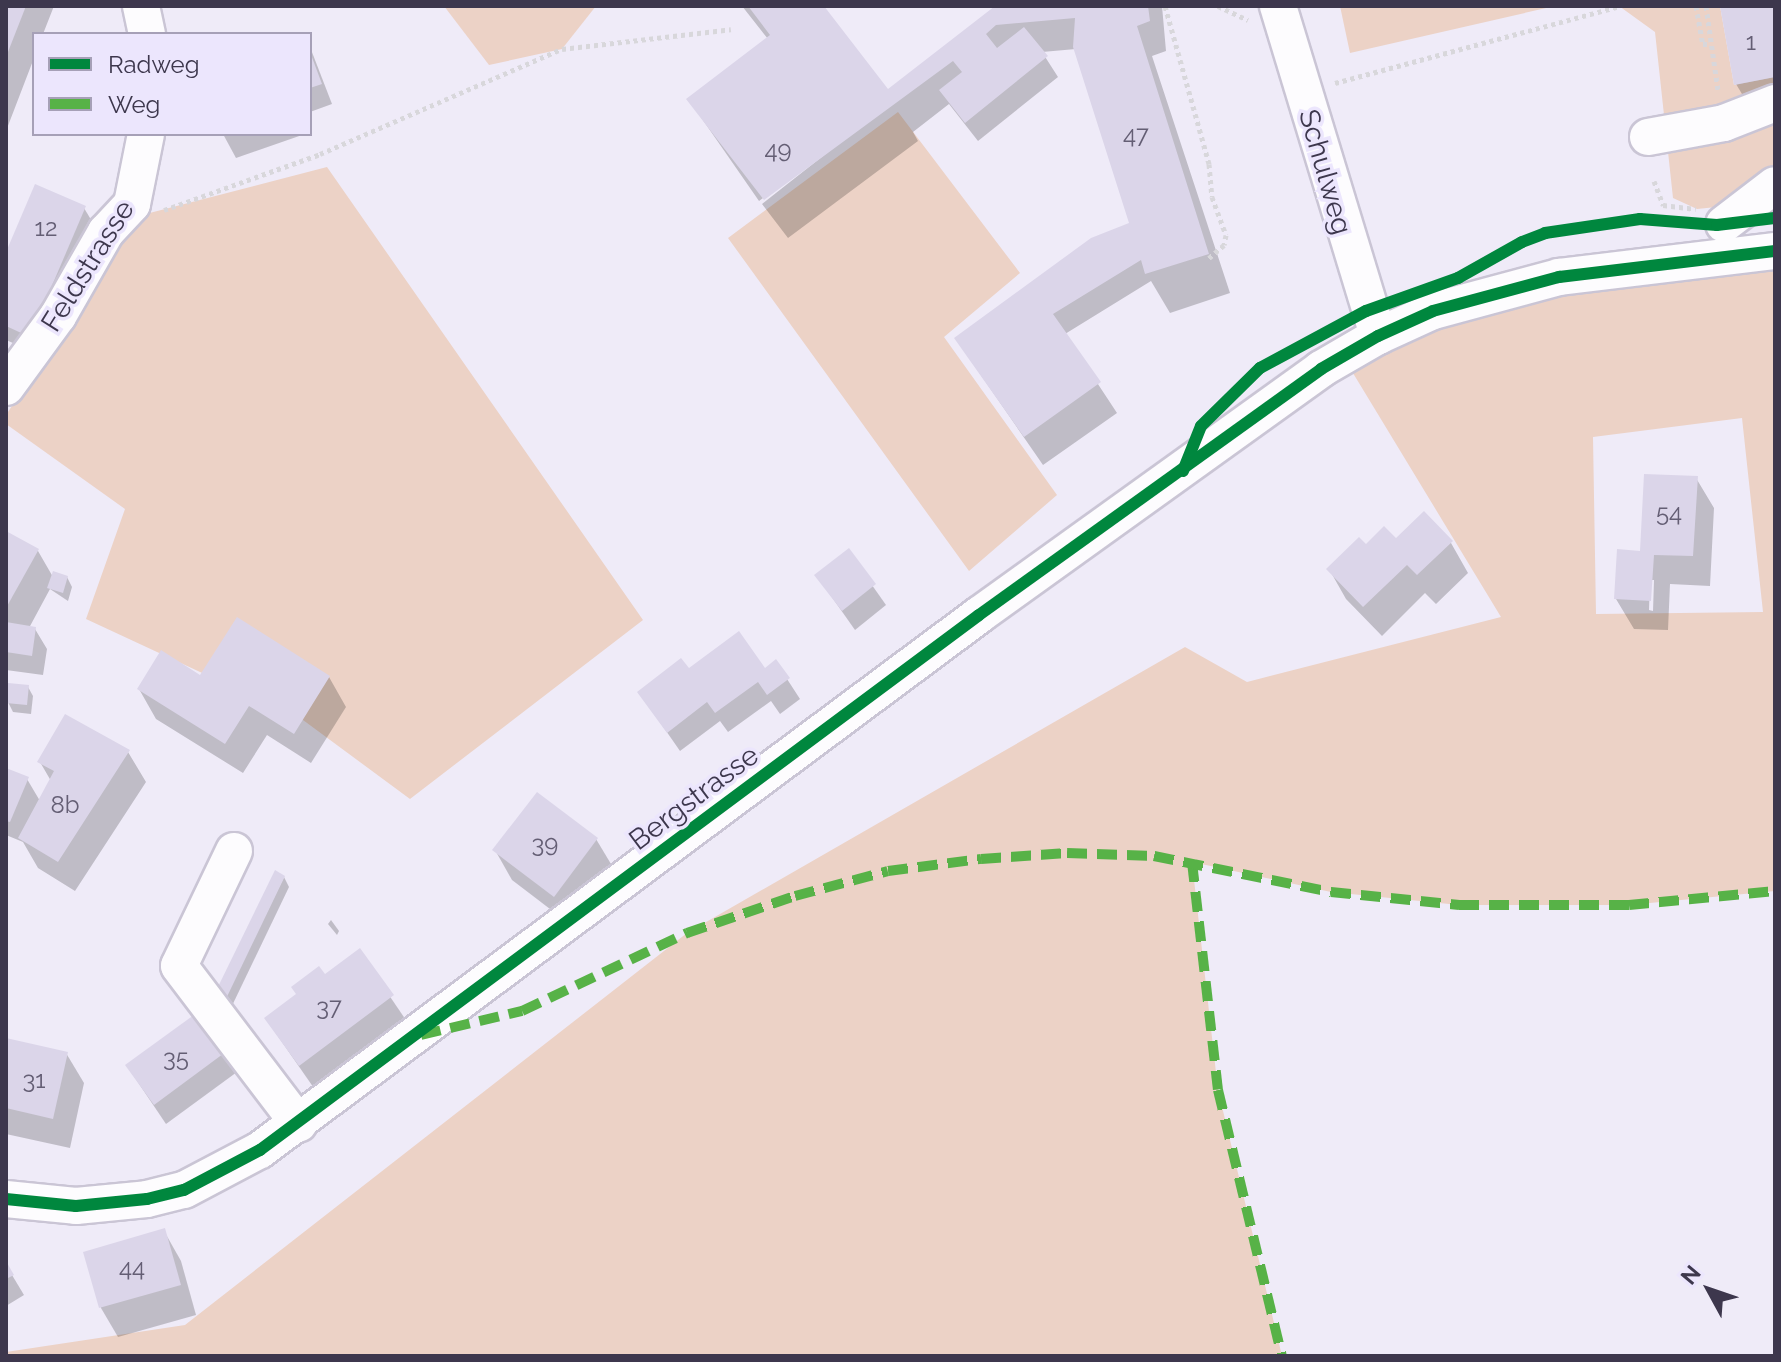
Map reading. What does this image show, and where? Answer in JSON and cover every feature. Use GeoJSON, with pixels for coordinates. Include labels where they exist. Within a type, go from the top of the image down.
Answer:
{"type":"FeatureCollection","features":[{"type":"Feature","properties":{"kind":"street"},"geometry":{"type":"LineString","coordinates":[[141,6],[147,32]]}},
{"type":"Feature","properties":{"kind":"street","name":"Schulweg"},"geometry":{"type":"LineString","coordinates":[[1278,6],[1378,336]]}},
{"type":"Feature","properties":{"kind":"street"},"geometry":{"type":"LineString","coordinates":[[1648,137],[1724,123],[1775,103]]}},
{"type":"Feature","properties":{"kind":"street","name":"Feldstrasse"},"geometry":{"type":"LineString","coordinates":[[6,387],[58,316],[106,232],[132,204],[146,136]]}},
{"type":"Feature","properties":{"kind":"street"},"geometry":{"type":"LineString","coordinates":[[1712,224],[1775,185]]}},
{"type":"Feature","properties":{"kind":"street","name":"Bergstrasse"},"geometry":{"type":"LineString","coordinates":[[6,1199],[111,1205],[184,1190],[299,1124],[979,615],[1321,369],[1378,336],[1433,311],[1559,277],[1775,251]]}},
{"type":"Feature","properties":{"kind":"street"},"geometry":{"type":"LineString","coordinates":[[234,851],[179,966],[299,1124]]}},
{"type":"Feature","properties":{"kind":"path"},"geometry":{"type":"LineString","coordinates":[[1165,6],[1211,169],[1212,197],[1226,235],[1224,245],[1207,260]]}},
{"type":"Feature","properties":{"kind":"path"},"geometry":{"type":"LineString","coordinates":[[1303,92],[1620,6]]}},
{"type":"Feature","properties":{"kind":"path"},"geometry":{"type":"LineString","coordinates":[[1696,6],[1703,44],[1709,44],[1713,43],[1706,6]]}},
{"type":"Feature","properties":{"kind":"path"},"geometry":{"type":"LineString","coordinates":[[132,204],[161,211],[320,154],[562,49],[731,29]]}},
{"type":"Feature","properties":{"kind":"path"},"geometry":{"type":"LineString","coordinates":[[1709,44],[1724,123]]}},
{"type":"Feature","properties":{"kind":"path"},"geometry":{"type":"LineString","coordinates":[[1654,181],[1663,205],[1697,209],[1712,224]]}},
{"type":"Feature","properties":{"kind":"shaded area"},"geometry":{"type":"Polygon","coordinates":[[[444,6],[596,6],[562,49],[489,65],[444,6]]]}},
{"type":"Feature","properties":{"kind":"shaded area"},"geometry":{"type":"Polygon","coordinates":[[[1340,6],[1555,6],[1350,53],[1340,6]]]}},
{"type":"Feature","properties":{"kind":"shaded area"},"geometry":{"type":"Polygon","coordinates":[[[1619,6],[1720,6],[1734,85],[1775,77],[1775,201],[1697,209],[1673,198],[1655,32],[1619,6]]]}},
{"type":"Feature","properties":{"kind":"shaded area"},"geometry":{"type":"Polygon","coordinates":[[[898,112],[1020,273],[944,337],[1057,495],[969,571],[728,238],[898,112]]]}},
{"type":"Feature","properties":{"kind":"shaded area"},"geometry":{"type":"Polygon","coordinates":[[[327,167],[643,620],[410,799],[303,720],[86,619],[125,509],[6,424],[6,415],[138,216],[327,167]]]}},
{"type":"Feature","properties":{"kind":"shaded area"},"geometry":{"type":"Polygon","coordinates":[[[1775,251],[1775,891],[1629,905],[1459,905],[1331,892],[1192,862],[1218,1090],[1282,1356],[6,1356],[6,1352],[185,1325],[687,933],[1185,647],[1247,682],[1501,617],[1342,355],[1433,311],[1775,251]],[[1742,418],[1593,437],[1596,614],[1763,612],[1742,418]]]}},
{"type":"Feature","properties":{"kind":"building"},"geometry":{"type":"Polygon","coordinates":[[[6,6],[26,6],[6,57],[6,6]]]}},
{"type":"Feature","properties":{"kind":"building"},"geometry":{"type":"Polygon","coordinates":[[[748,6],[824,6],[888,89],[995,6],[1148,6],[1150,21],[1137,26],[1209,254],[1145,274],[1141,260],[1053,314],[1101,382],[1024,437],[954,338],[1091,238],[1129,223],[1073,47],[1075,18],[996,25],[986,34],[997,48],[1024,27],[1048,56],[965,123],[939,90],[962,72],[953,61],[764,200],[686,99],[770,35],[748,6]]]}},
{"type":"Feature","properties":{"kind":"building"},"geometry":{"type":"Polygon","coordinates":[[[1720,6],[1775,6],[1775,77],[1734,85],[1720,6]]]}},
{"type":"Feature","properties":{"kind":"building"},"geometry":{"type":"Polygon","coordinates":[[[312,57],[322,84],[312,87],[312,57]]]}},
{"type":"Feature","properties":{"kind":"building"},"geometry":{"type":"Polygon","coordinates":[[[35,184],[86,206],[30,337],[6,326],[6,252],[35,184]]]}},
{"type":"Feature","properties":{"kind":"building"},"geometry":{"type":"Polygon","coordinates":[[[1644,474],[1698,476],[1693,556],[1654,555],[1651,601],[1614,599],[1617,549],[1640,551],[1644,474]]]}},
{"type":"Feature","properties":{"kind":"building"},"geometry":{"type":"Polygon","coordinates":[[[1424,511],[1453,541],[1417,575],[1407,565],[1363,607],[1326,569],[1359,537],[1366,544],[1384,526],[1396,538],[1424,511]]]}},
{"type":"Feature","properties":{"kind":"building"},"geometry":{"type":"Polygon","coordinates":[[[6,531],[39,549],[6,608],[6,531]]]}},
{"type":"Feature","properties":{"kind":"building"},"geometry":{"type":"Polygon","coordinates":[[[849,548],[876,584],[842,611],[814,575],[849,548]]]}},
{"type":"Feature","properties":{"kind":"building"},"geometry":{"type":"Polygon","coordinates":[[[53,571],[68,576],[63,593],[47,588],[53,571]]]}},
{"type":"Feature","properties":{"kind":"building"},"geometry":{"type":"Polygon","coordinates":[[[237,617],[330,676],[294,734],[249,706],[225,744],[137,689],[161,650],[200,675],[237,617]]]}},
{"type":"Feature","properties":{"kind":"building"},"geometry":{"type":"Polygon","coordinates":[[[6,622],[36,627],[32,656],[6,652],[6,622]]]}},
{"type":"Feature","properties":{"kind":"building"},"geometry":{"type":"Polygon","coordinates":[[[739,631],[765,668],[776,659],[790,678],[767,695],[758,682],[715,713],[707,702],[667,733],[637,692],[681,658],[689,668],[739,631]]]}},
{"type":"Feature","properties":{"kind":"building"},"geometry":{"type":"Polygon","coordinates":[[[8,683],[29,685],[27,705],[6,703],[8,683]]]}},
{"type":"Feature","properties":{"kind":"building"},"geometry":{"type":"Polygon","coordinates":[[[65,714],[130,750],[58,862],[18,838],[54,771],[37,762],[65,714]]]}},
{"type":"Feature","properties":{"kind":"building"},"geometry":{"type":"Polygon","coordinates":[[[6,768],[29,777],[10,822],[6,821],[6,768]]]}},
{"type":"Feature","properties":{"kind":"building"},"geometry":{"type":"Polygon","coordinates":[[[537,792],[598,838],[554,897],[492,850],[537,792]]]}},
{"type":"Feature","properties":{"kind":"building"},"geometry":{"type":"Polygon","coordinates":[[[275,870],[285,876],[223,1005],[214,995],[275,870]]]}},
{"type":"Feature","properties":{"kind":"building"},"geometry":{"type":"Polygon","coordinates":[[[360,948],[394,995],[299,1066],[264,1018],[296,994],[291,987],[319,966],[325,974],[360,948]]]}},
{"type":"Feature","properties":{"kind":"building"},"geometry":{"type":"Polygon","coordinates":[[[198,1012],[227,1051],[154,1105],[125,1065],[198,1012]]]}},
{"type":"Feature","properties":{"kind":"building"},"geometry":{"type":"Polygon","coordinates":[[[6,1038],[68,1052],[53,1119],[6,1108],[6,1038]]]}},
{"type":"Feature","properties":{"kind":"building"},"geometry":{"type":"Polygon","coordinates":[[[165,1228],[181,1285],[99,1308],[83,1252],[165,1228]]]}},
{"type":"Feature","properties":{"kind":"building"},"geometry":{"type":"Polygon","coordinates":[[[6,1261],[14,1275],[6,1279],[6,1261]]]}},
{"type":"Feature","properties":{"kind":"marked path"},"geometry":{"type":"LineString","coordinates":[[421,1035],[522,1011],[687,933],[795,896],[888,871],[981,859],[1067,853],[1154,856],[1331,892],[1459,905],[1629,905],[1775,891]]}},
{"type":"Feature","properties":{"kind":"marked path"},"geometry":{"type":"LineString","coordinates":[[1192,862],[1218,1090],[1282,1356]]}},
{"type":"Feature","properties":{"kind":"cycle path"},"geometry":{"type":"LineString","coordinates":[[1183,471],[1201,426],[1260,368],[1366,311],[1458,278],[1522,242],[1545,233],[1640,219],[1717,225],[1775,218]]}},
{"type":"Feature","properties":{"kind":"cycle path"},"geometry":{"type":"LineString","coordinates":[[6,1199],[76,1206],[147,1199],[184,1190],[260,1150],[979,615],[1321,369],[1378,336],[1433,311],[1559,277],[1775,251]]}}]}
